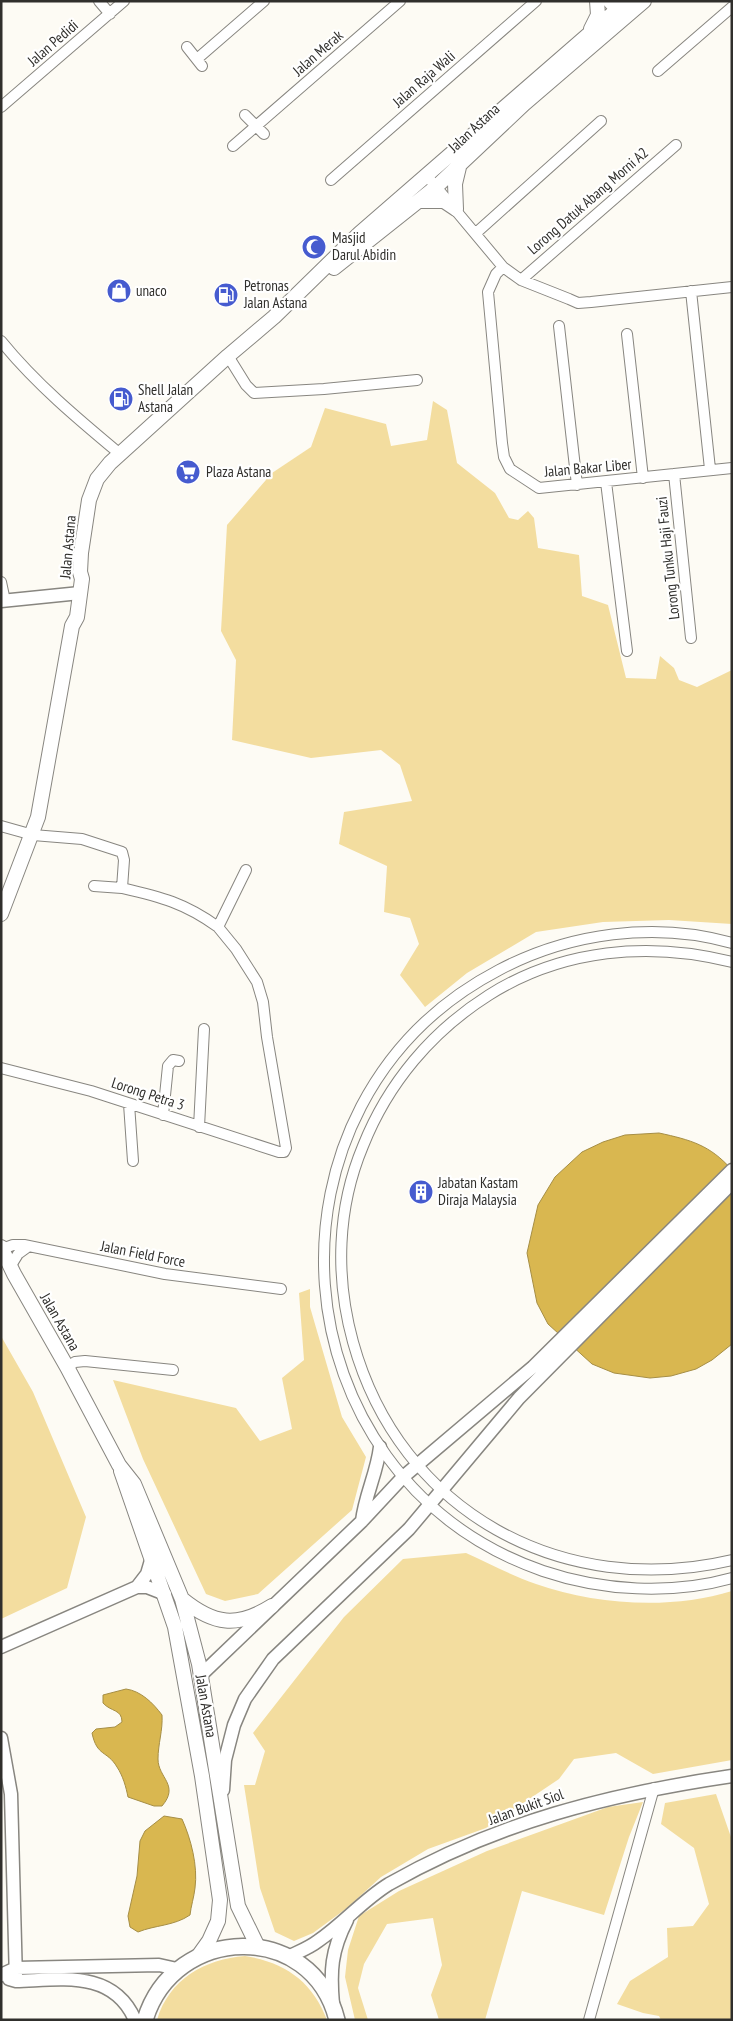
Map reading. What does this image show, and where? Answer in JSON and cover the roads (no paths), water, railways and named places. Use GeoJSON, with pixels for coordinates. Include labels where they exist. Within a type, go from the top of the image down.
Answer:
{"type":"FeatureCollection","features":[{"type":"Feature","properties":{"kind":"main road"},"geometry":{"type":"LineString","coordinates":[[590,32],[598,15],[597,1]]}},
{"type":"Feature","properties":{"kind":"main road","name":"Jalan Astana"},"geometry":{"type":"LineString","coordinates":[[321,273],[340,265],[418,201],[431,182],[590,32],[628,1]]}},
{"type":"Feature","properties":{"kind":"main road","name":"Jalan Astana"},"geometry":{"type":"LineString","coordinates":[[33,835],[42,799],[60,683],[77,592],[82,579],[80,572],[91,489],[97,479],[120,454],[274,317],[360,233],[460,163],[524,104],[616,10],[644,1]]}},
{"type":"Feature","properties":{"kind":"main road"},"geometry":{"type":"LineString","coordinates":[[456,209],[455,184],[460,163]]}},
{"type":"Feature","properties":{"kind":"main road"},"geometry":{"type":"LineString","coordinates":[[418,201],[444,201],[456,209]]}},
{"type":"Feature","properties":{"kind":"main road"},"geometry":{"type":"LineString","coordinates":[[1,914],[33,835]]}},
{"type":"Feature","properties":{"kind":"main road","name":"Jalan Astana"},"geometry":{"type":"LineString","coordinates":[[2,1248],[10,1267],[119,1465],[165,1594],[180,1652],[202,1776],[220,1900],[218,1921],[209,1941],[199,1955]]}},
{"type":"Feature","properties":{"kind":"main road","name":"Jalan Astana"},"geometry":{"type":"LineString","coordinates":[[119,1465],[134,1484],[182,1598],[201,1675],[238,1906],[258,1947]]}},
{"type":"Feature","properties":{"kind":"main road"},"geometry":{"type":"LineString","coordinates":[[182,1598],[204,1614],[220,1620],[254,1618],[272,1606]]}},
{"type":"Feature","properties":{"kind":"main road"},"geometry":{"type":"LineString","coordinates":[[201,1675],[195,1681],[192,1698],[202,1759],[202,1776]]}},
{"type":"Feature","properties":{"kind":"main road"},"geometry":{"type":"LineString","coordinates":[[145,2020],[159,1988],[177,1969],[199,1955],[231,1946],[258,1947],[288,1957],[314,1978],[335,2013]]}},
{"type":"Feature","properties":{"kind":"street"},"geometry":{"type":"LineString","coordinates":[[99,1],[110,14]]}},
{"type":"Feature","properties":{"kind":"street","name":"Jalan Pedidi"},"geometry":{"type":"LineString","coordinates":[[1,107],[124,1]]}},
{"type":"Feature","properties":{"kind":"street"},"geometry":{"type":"LineString","coordinates":[[187,47],[200,62],[264,1]]}},
{"type":"Feature","properties":{"kind":"street","name":"Jalan Merak"},"geometry":{"type":"LineString","coordinates":[[233,146],[400,1]]}},
{"type":"Feature","properties":{"kind":"street","name":"Jalan Raja Wali"},"geometry":{"type":"LineString","coordinates":[[331,180],[536,1]]}},
{"type":"Feature","properties":{"kind":"street"},"geometry":{"type":"LineString","coordinates":[[658,71],[732,7]]}},
{"type":"Feature","properties":{"kind":"street"},"geometry":{"type":"LineString","coordinates":[[245,115],[264,134]]}},
{"type":"Feature","properties":{"kind":"street"},"geometry":{"type":"LineString","coordinates":[[476,233],[601,121]]}},
{"type":"Feature","properties":{"kind":"street","name":"Lorong Datuk Abang Morni A2"},"geometry":{"type":"LineString","coordinates":[[521,280],[676,145]]}},
{"type":"Feature","properties":{"kind":"street"},"geometry":{"type":"LineString","coordinates":[[431,182],[456,209],[503,267],[521,280],[578,303],[732,287]]}},
{"type":"Feature","properties":{"kind":"street","name":"Jalan Bakar Liber"},"geometry":{"type":"LineString","coordinates":[[503,267],[496,274],[488,292],[504,457],[510,469],[539,488],[732,468]]}},
{"type":"Feature","properties":{"kind":"street"},"geometry":{"type":"LineString","coordinates":[[691,291],[710,469]]}},
{"type":"Feature","properties":{"kind":"street"},"geometry":{"type":"LineString","coordinates":[[559,326],[577,485]]}},
{"type":"Feature","properties":{"kind":"street"},"geometry":{"type":"LineString","coordinates":[[627,334],[643,478]]}},
{"type":"Feature","properties":{"kind":"street"},"geometry":{"type":"LineString","coordinates":[[1,341],[30,375],[72,414],[120,454]]}},
{"type":"Feature","properties":{"kind":"street"},"geometry":{"type":"LineString","coordinates":[[228,356],[246,385],[254,393],[324,389],[417,380]]}},
{"type":"Feature","properties":{"kind":"street","name":"Lorong Tunku Haji Fauzi"},"geometry":{"type":"LineString","coordinates":[[674,474],[691,638]]}},
{"type":"Feature","properties":{"kind":"street"},"geometry":{"type":"LineString","coordinates":[[606,482],[627,651]]}},
{"type":"Feature","properties":{"kind":"street"},"geometry":{"type":"LineString","coordinates":[[1,582],[3,601],[77,592]]}},
{"type":"Feature","properties":{"kind":"street"},"geometry":{"type":"LineString","coordinates":[[1,826],[33,835],[82,839],[122,852],[124,860],[122,888]]}},
{"type":"Feature","properties":{"kind":"street"},"geometry":{"type":"LineString","coordinates":[[94,886],[122,888],[166,898],[198,912],[218,927],[246,870]]}},
{"type":"Feature","properties":{"kind":"street","name":"Lorong Petra 3"},"geometry":{"type":"LineString","coordinates":[[1,1068],[91,1091],[199,1127],[284,1152],[286,1148],[263,1002],[257,982],[236,949],[218,927]]}},
{"type":"Feature","properties":{"kind":"street"},"geometry":{"type":"LineString","coordinates":[[732,943],[680,934],[639,932],[597,936],[565,944],[518,960],[481,979],[432,1016],[394,1056],[377,1079],[362,1104],[342,1148],[332,1184],[323,1241],[328,1322],[336,1355],[352,1395],[380,1447],[403,1477],[431,1505],[465,1532],[495,1550],[526,1565],[559,1576],[592,1584],[635,1589],[677,1588],[732,1578]]}},
{"type":"Feature","properties":{"kind":"street"},"geometry":{"type":"LineString","coordinates":[[732,962],[704,955],[644,950],[584,957],[554,965],[526,976],[473,1005],[433,1039],[395,1084],[368,1132],[350,1182],[342,1236],[342,1290],[346,1316],[361,1370],[385,1420],[418,1465],[467,1511],[496,1530],[527,1545],[559,1557],[593,1566],[662,1571],[732,1560]]}},
{"type":"Feature","properties":{"kind":"street"},"geometry":{"type":"LineString","coordinates":[[199,1127],[204,1029]]}},
{"type":"Feature","properties":{"kind":"street"},"geometry":{"type":"LineString","coordinates":[[163,1115],[168,1066],[173,1060],[179,1061]]}},
{"type":"Feature","properties":{"kind":"street"},"geometry":{"type":"LineString","coordinates":[[129,1104],[133,1161]]}},
{"type":"Feature","properties":{"kind":"street"},"geometry":{"type":"LineString","coordinates":[[222,1807],[224,1760],[229,1741],[245,1699],[259,1677],[273,1660],[431,1505],[442,1489],[519,1398],[538,1371],[732,1170]]}},
{"type":"Feature","properties":{"kind":"street"},"geometry":{"type":"LineString","coordinates":[[201,1675],[362,1521],[403,1477],[538,1371],[732,1183]]}},
{"type":"Feature","properties":{"kind":"street","name":"Jalan Field Force"},"geometry":{"type":"LineString","coordinates":[[2,1248],[13,1245],[29,1246],[165,1274],[280,1290]]}},
{"type":"Feature","properties":{"kind":"street"},"geometry":{"type":"LineString","coordinates":[[10,1267],[18,1254],[29,1246]]}},
{"type":"Feature","properties":{"kind":"street"},"geometry":{"type":"LineString","coordinates":[[67,1368],[75,1362],[85,1361],[173,1370]]}},
{"type":"Feature","properties":{"kind":"street"},"geometry":{"type":"LineString","coordinates":[[362,1521],[364,1506],[378,1463],[380,1447]]}},
{"type":"Feature","properties":{"kind":"street"},"geometry":{"type":"LineString","coordinates":[[1,1647],[137,1587],[147,1574],[152,1557]]}},
{"type":"Feature","properties":{"kind":"street"},"geometry":{"type":"LineString","coordinates":[[137,1587],[154,1589],[165,1594]]}},
{"type":"Feature","properties":{"kind":"street"},"geometry":{"type":"LineString","coordinates":[[1,1738],[8,1768],[6,1794],[16,1975]]}},
{"type":"Feature","properties":{"kind":"street","name":"Jalan Bukit Siol"},"geometry":{"type":"LineString","coordinates":[[288,1957],[319,1941],[388,1885],[423,1866],[517,1825],[582,1804],[654,1788],[731,1778]]}},
{"type":"Feature","properties":{"kind":"street"},"geometry":{"type":"LineString","coordinates":[[589,2020],[654,1788]]}},
{"type":"Feature","properties":{"kind":"street"},"geometry":{"type":"LineString","coordinates":[[335,2013],[330,1964],[333,1951],[349,1916]]}},
{"type":"Feature","properties":{"kind":"street"},"geometry":{"type":"LineString","coordinates":[[1,1976],[159,1965],[177,1969]]}},
{"type":"Feature","properties":{"kind":"street"},"geometry":{"type":"LineString","coordinates":[[16,1975],[95,1982],[122,2000],[134,2020]]}},
{"type":"Feature","properties":{"kind":"place","name":"Masjid Darul Abidin"},"geometry":{"type":"Point","coordinates":[314,247]}},
{"type":"Feature","properties":{"kind":"place","name":"unaco"},"geometry":{"type":"Point","coordinates":[119,291]}},
{"type":"Feature","properties":{"kind":"place","name":"Petronas Jalan Astana"},"geometry":{"type":"Point","coordinates":[226,295]}},
{"type":"Feature","properties":{"kind":"place","name":"Shell Jalan Astana"},"geometry":{"type":"Point","coordinates":[121,399]}},
{"type":"Feature","properties":{"kind":"place","name":"Plaza Astana"},"geometry":{"type":"Point","coordinates":[188,472]}},
{"type":"Feature","properties":{"kind":"place","name":"Jabatan Kastam Diraja Malaysia"},"geometry":{"type":"Point","coordinates":[421,1192]}}]}
